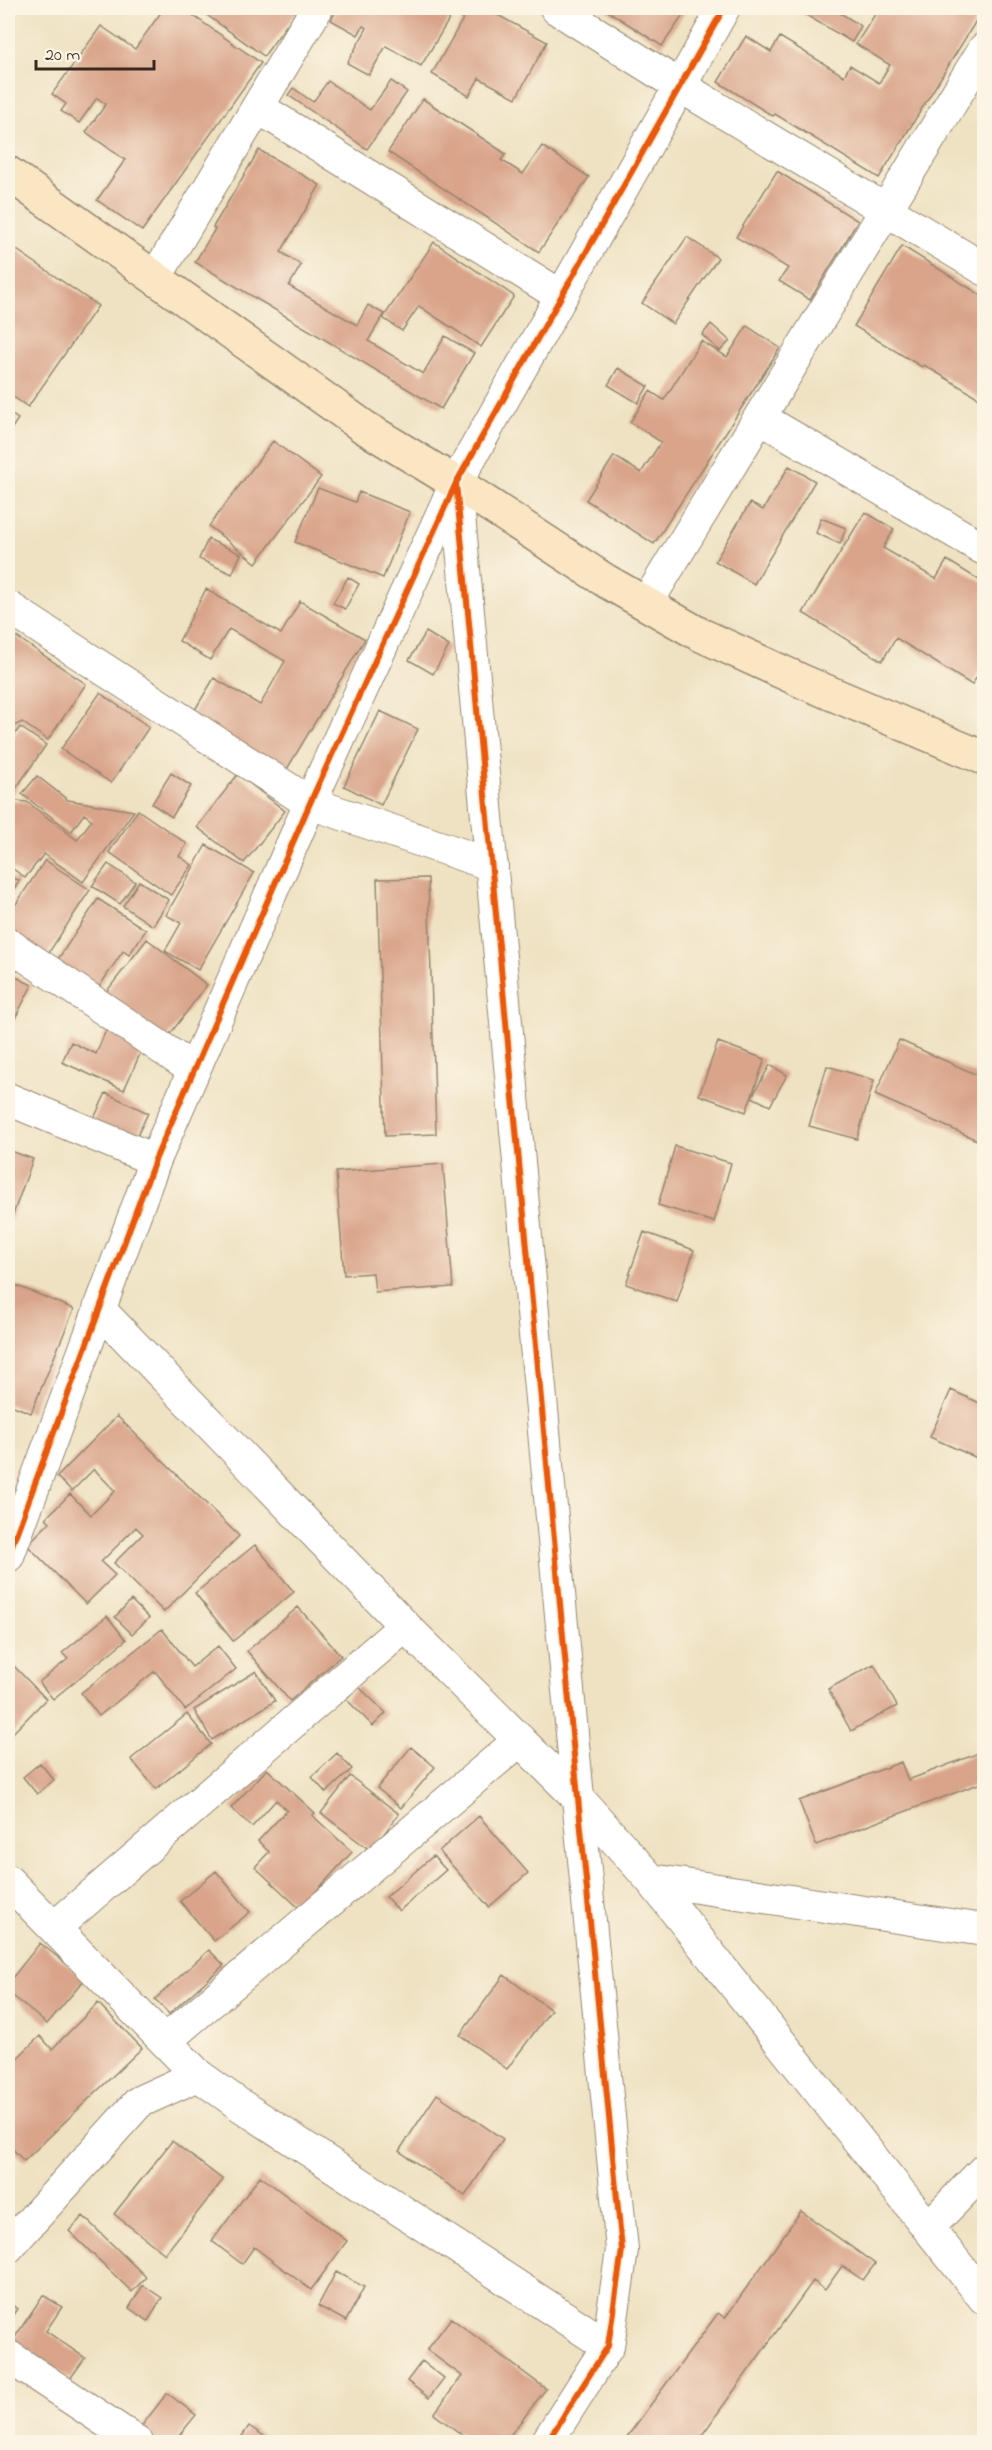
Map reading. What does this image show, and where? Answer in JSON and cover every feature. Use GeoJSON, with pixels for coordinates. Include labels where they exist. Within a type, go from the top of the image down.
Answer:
{"type":"FeatureCollection","features":[{"type":"Feature","properties":{"kind":"street"},"geometry":{"type":"LineString","coordinates":[[155,278],[317,8]]}},
{"type":"Feature","properties":{"kind":"street"},"geometry":{"type":"LineString","coordinates":[[556,8],[680,86],[984,269]]}},
{"type":"Feature","properties":{"kind":"street"},"geometry":{"type":"LineString","coordinates":[[8,1556],[155,1160],[310,803],[456,483],[723,8]]}},
{"type":"Feature","properties":{"kind":"street"},"geometry":{"type":"LineString","coordinates":[[646,604],[984,49]]}},
{"type":"Feature","properties":{"kind":"street"},"geometry":{"type":"LineString","coordinates":[[259,108],[561,296]]}},
{"type":"Feature","properties":{"kind":"street"},"geometry":{"type":"LineString","coordinates":[[8,173],[364,427],[456,483],[606,581],[699,634],[984,758]]}},
{"type":"Feature","properties":{"kind":"street"},"geometry":{"type":"LineString","coordinates":[[760,418],[984,549]]}},
{"type":"Feature","properties":{"kind":"street"},"geometry":{"type":"LineString","coordinates":[[456,483],[622,2250],[608,2346],[547,2442]]}},
{"type":"Feature","properties":{"kind":"street"},"geometry":{"type":"LineString","coordinates":[[8,607],[310,803],[492,865]]}},
{"type":"Feature","properties":{"kind":"street"},"geometry":{"type":"LineString","coordinates":[[8,944],[194,1070]]}},
{"type":"Feature","properties":{"kind":"street"},"geometry":{"type":"LineString","coordinates":[[8,1099],[155,1160]]}},
{"type":"Feature","properties":{"kind":"street"},"geometry":{"type":"LineString","coordinates":[[99,1309],[405,1626],[578,1798],[651,1880],[984,2298]]}},
{"type":"Feature","properties":{"kind":"street"},"geometry":{"type":"LineString","coordinates":[[54,1928],[405,1626]]}},
{"type":"Feature","properties":{"kind":"street"},"geometry":{"type":"LineString","coordinates":[[165,2041],[520,1740]]}},
{"type":"Feature","properties":{"kind":"street"},"geometry":{"type":"LineString","coordinates":[[651,1880],[984,1930]]}},
{"type":"Feature","properties":{"kind":"street"},"geometry":{"type":"LineString","coordinates":[[8,1881],[198,2075],[240,2105],[608,2346]]}},
{"type":"Feature","properties":{"kind":"street"},"geometry":{"type":"LineString","coordinates":[[8,2247],[139,2102],[198,2075]]}},
{"type":"Feature","properties":{"kind":"street"},"geometry":{"type":"LineString","coordinates":[[928,2228],[984,2170]]}},
{"type":"Feature","properties":{"kind":"street"},"geometry":{"type":"LineString","coordinates":[[8,2356],[137,2442]]}},
{"type":"Feature","properties":{"kind":"building"},"geometry":{"type":"Polygon","coordinates":[[[164,8],[182,8],[261,63],[142,231],[97,200],[125,160],[86,132],[106,104],[97,98],[79,123],[61,111],[66,104],[52,94],[101,26],[135,49],[164,8]]]}},
{"type":"Feature","properties":{"kind":"building"},"geometry":{"type":"Polygon","coordinates":[[[197,8],[299,8],[264,56],[197,8]]]}},
{"type":"Feature","properties":{"kind":"building"},"geometry":{"type":"Polygon","coordinates":[[[338,8],[456,8],[421,66],[386,46],[369,75],[347,63],[367,28],[363,26],[358,35],[331,20],[338,8]]]}},
{"type":"Feature","properties":{"kind":"building"},"geometry":{"type":"Polygon","coordinates":[[[469,8],[485,8],[547,42],[516,98],[479,78],[469,96],[432,74],[469,8]]]}},
{"type":"Feature","properties":{"kind":"building"},"geometry":{"type":"Polygon","coordinates":[[[603,8],[688,8],[662,46],[603,8]]]}},
{"type":"Feature","properties":{"kind":"building"},"geometry":{"type":"Polygon","coordinates":[[[794,8],[839,8],[837,11],[861,26],[852,42],[794,8]]]}},
{"type":"Feature","properties":{"kind":"building"},"geometry":{"type":"Polygon","coordinates":[[[879,8],[984,8],[879,178],[718,82],[746,36],[771,52],[780,37],[844,76],[850,65],[879,83],[890,65],[856,44],[879,8]]]}},
{"type":"Feature","properties":{"kind":"building"},"geometry":{"type":"Polygon","coordinates":[[[328,81],[370,110],[391,81],[407,92],[367,149],[288,95],[293,88],[313,102],[328,81]]]}},
{"type":"Feature","properties":{"kind":"building"},"geometry":{"type":"Polygon","coordinates":[[[423,99],[506,154],[501,160],[523,174],[542,146],[589,177],[539,252],[388,152],[423,99]]]}},
{"type":"Feature","properties":{"kind":"building"},"geometry":{"type":"Polygon","coordinates":[[[259,150],[320,185],[281,252],[301,265],[289,286],[357,325],[368,305],[384,314],[368,341],[423,374],[445,336],[474,353],[441,409],[195,262],[259,150]]]}},
{"type":"Feature","properties":{"kind":"building"},"geometry":{"type":"Polygon","coordinates":[[[777,171],[858,221],[810,300],[779,281],[788,268],[736,237],[777,171]]]}},
{"type":"Feature","properties":{"kind":"building"},"geometry":{"type":"Polygon","coordinates":[[[687,237],[718,258],[673,324],[642,303],[687,237]]]}},
{"type":"Feature","properties":{"kind":"building"},"geometry":{"type":"Polygon","coordinates":[[[434,242],[514,296],[481,347],[419,306],[402,331],[383,318],[434,242]]]}},
{"type":"Feature","properties":{"kind":"building"},"geometry":{"type":"Polygon","coordinates":[[[902,246],[984,297],[984,401],[854,326],[902,246]]]}},
{"type":"Feature","properties":{"kind":"building"},"geometry":{"type":"Polygon","coordinates":[[[14,248],[98,306],[28,407],[8,393],[8,258],[14,248]]]}},
{"type":"Feature","properties":{"kind":"building"},"geometry":{"type":"Polygon","coordinates":[[[711,324],[730,341],[720,351],[702,335],[711,324]]]}},
{"type":"Feature","properties":{"kind":"building"},"geometry":{"type":"Polygon","coordinates":[[[747,326],[780,348],[654,544],[586,500],[614,456],[641,473],[661,442],[630,422],[650,391],[664,400],[701,341],[727,357],[747,326]]]}},
{"type":"Feature","properties":{"kind":"building"},"geometry":{"type":"Polygon","coordinates":[[[618,368],[648,386],[638,403],[608,385],[618,368]]]}},
{"type":"Feature","properties":{"kind":"building"},"geometry":{"type":"Polygon","coordinates":[[[8,412],[18,419],[8,434],[8,412]]]}},
{"type":"Feature","properties":{"kind":"building"},"geometry":{"type":"Polygon","coordinates":[[[273,441],[321,477],[256,563],[209,526],[273,441]]]}},
{"type":"Feature","properties":{"kind":"building"},"geometry":{"type":"Polygon","coordinates":[[[789,466],[815,481],[754,584],[715,561],[750,503],[763,510],[789,466]]]}},
{"type":"Feature","properties":{"kind":"building"},"geometry":{"type":"Polygon","coordinates":[[[318,488],[355,502],[359,492],[410,512],[383,578],[295,542],[318,488]]]}},
{"type":"Feature","properties":{"kind":"building"},"geometry":{"type":"Polygon","coordinates":[[[865,512],[894,529],[883,548],[936,579],[947,560],[984,583],[984,664],[972,685],[896,638],[882,661],[803,613],[865,512]]]}},
{"type":"Feature","properties":{"kind":"building"},"geometry":{"type":"Polygon","coordinates":[[[821,518],[846,528],[840,544],[816,533],[821,518]]]}},
{"type":"Feature","properties":{"kind":"building"},"geometry":{"type":"Polygon","coordinates":[[[208,539],[241,554],[232,574],[199,559],[208,539]]]}},
{"type":"Feature","properties":{"kind":"building"},"geometry":{"type":"Polygon","coordinates":[[[348,577],[359,584],[345,609],[333,603],[348,577]]]}},
{"type":"Feature","properties":{"kind":"building"},"geometry":{"type":"Polygon","coordinates":[[[206,589],[281,634],[300,601],[365,639],[284,774],[190,718],[214,678],[260,705],[285,661],[229,629],[210,660],[179,641],[206,589]]]}},
{"type":"Feature","properties":{"kind":"building"},"geometry":{"type":"Polygon","coordinates":[[[8,631],[86,684],[48,740],[22,722],[8,729],[8,631]]]}},
{"type":"Feature","properties":{"kind":"building"},"geometry":{"type":"Polygon","coordinates":[[[426,632],[449,646],[433,674],[409,660],[426,632]]]}},
{"type":"Feature","properties":{"kind":"building"},"geometry":{"type":"Polygon","coordinates":[[[100,693],[149,727],[111,783],[61,749],[100,693]]]}},
{"type":"Feature","properties":{"kind":"building"},"geometry":{"type":"Polygon","coordinates":[[[380,711],[418,729],[381,805],[344,786],[380,711]]]}},
{"type":"Feature","properties":{"kind":"building"},"geometry":{"type":"Polygon","coordinates":[[[20,727],[46,745],[8,800],[8,745],[20,727]]]}},
{"type":"Feature","properties":{"kind":"building"},"geometry":{"type":"Polygon","coordinates":[[[171,773],[191,786],[172,817],[152,804],[171,773]]]}},
{"type":"Feature","properties":{"kind":"building"},"geometry":{"type":"Polygon","coordinates":[[[238,774],[285,811],[244,863],[197,827],[238,774]]]}},
{"type":"Feature","properties":{"kind":"building"},"geometry":{"type":"Polygon","coordinates":[[[37,776],[68,800],[134,811],[83,882],[44,854],[25,878],[8,865],[9,800],[27,802],[77,840],[92,820],[84,814],[71,832],[22,794],[37,776]]]}},
{"type":"Feature","properties":{"kind":"building"},"geometry":{"type":"Polygon","coordinates":[[[138,810],[187,844],[179,856],[192,865],[171,895],[109,852],[138,810]]]}},
{"type":"Feature","properties":{"kind":"building"},"geometry":{"type":"Polygon","coordinates":[[[206,845],[254,873],[198,970],[165,951],[181,923],[166,915],[206,845]]]}},
{"type":"Feature","properties":{"kind":"building"},"geometry":{"type":"Polygon","coordinates":[[[45,860],[90,890],[36,972],[8,952],[8,916],[45,860]]]}},
{"type":"Feature","properties":{"kind":"building"},"geometry":{"type":"Polygon","coordinates":[[[108,864],[135,882],[120,904],[92,886],[108,864]]]}},
{"type":"Feature","properties":{"kind":"building"},"geometry":{"type":"Polygon","coordinates":[[[8,878],[20,880],[8,898],[8,878]]]}},
{"type":"Feature","properties":{"kind":"building"},"geometry":{"type":"Polygon","coordinates":[[[428,878],[436,1134],[385,1136],[377,879],[428,878]]]}},
{"type":"Feature","properties":{"kind":"building"},"geometry":{"type":"Polygon","coordinates":[[[139,881],[169,900],[153,926],[123,906],[139,881]]]}},
{"type":"Feature","properties":{"kind":"building"},"geometry":{"type":"Polygon","coordinates":[[[98,899],[146,930],[129,955],[123,951],[89,1002],[48,974],[98,899]]]}},
{"type":"Feature","properties":{"kind":"building"},"geometry":{"type":"Polygon","coordinates":[[[147,939],[207,985],[161,1046],[100,1000],[147,939]]]}},
{"type":"Feature","properties":{"kind":"building"},"geometry":{"type":"Polygon","coordinates":[[[8,973],[32,985],[8,1032],[8,973]]]}},
{"type":"Feature","properties":{"kind":"building"},"geometry":{"type":"Polygon","coordinates":[[[106,1030],[143,1047],[124,1090],[62,1062],[71,1042],[96,1054],[106,1030]]]}},
{"type":"Feature","properties":{"kind":"building"},"geometry":{"type":"Polygon","coordinates":[[[899,1040],[984,1078],[984,1143],[875,1095],[899,1040]]]}},
{"type":"Feature","properties":{"kind":"building"},"geometry":{"type":"Polygon","coordinates":[[[718,1042],[765,1059],[746,1112],[699,1095],[718,1042]]]}},
{"type":"Feature","properties":{"kind":"building"},"geometry":{"type":"Polygon","coordinates":[[[770,1065],[787,1075],[770,1106],[752,1097],[770,1065]]]}},
{"type":"Feature","properties":{"kind":"building"},"geometry":{"type":"Polygon","coordinates":[[[827,1066],[874,1080],[857,1139],[809,1126],[827,1066]]]}},
{"type":"Feature","properties":{"kind":"building"},"geometry":{"type":"Polygon","coordinates":[[[106,1093],[148,1113],[128,1155],[86,1135],[106,1093]]]}},
{"type":"Feature","properties":{"kind":"building"},"geometry":{"type":"Polygon","coordinates":[[[675,1146],[731,1163],[714,1222],[658,1205],[675,1146]]]}},
{"type":"Feature","properties":{"kind":"building"},"geometry":{"type":"Polygon","coordinates":[[[8,1150],[33,1159],[11,1220],[8,1218],[8,1150]]]}},
{"type":"Feature","properties":{"kind":"building"},"geometry":{"type":"Polygon","coordinates":[[[443,1164],[453,1287],[375,1292],[373,1273],[344,1275],[336,1172],[443,1164]]]}},
{"type":"Feature","properties":{"kind":"building"},"geometry":{"type":"Polygon","coordinates":[[[644,1232],[694,1250],[677,1302],[626,1284],[644,1232]]]}},
{"type":"Feature","properties":{"kind":"building"},"geometry":{"type":"Polygon","coordinates":[[[8,1282],[74,1309],[31,1413],[8,1404],[8,1282]]]}},
{"type":"Feature","properties":{"kind":"building"},"geometry":{"type":"Polygon","coordinates":[[[951,1390],[984,1405],[984,1461],[930,1437],[951,1390]]]}},
{"type":"Feature","properties":{"kind":"building"},"geometry":{"type":"Polygon","coordinates":[[[117,1416],[239,1536],[164,1612],[114,1563],[143,1534],[136,1527],[101,1562],[115,1575],[86,1604],[27,1545],[50,1522],[46,1518],[70,1494],[91,1515],[115,1491],[94,1469],[72,1491],[57,1477],[117,1416]]]}},
{"type":"Feature","properties":{"kind":"building"},"geometry":{"type":"Polygon","coordinates":[[[255,1545],[294,1592],[233,1641],[195,1593],[255,1545]]]}},
{"type":"Feature","properties":{"kind":"building"},"geometry":{"type":"Polygon","coordinates":[[[131,1600],[149,1618],[132,1634],[115,1617],[131,1600]]]}},
{"type":"Feature","properties":{"kind":"building"},"geometry":{"type":"Polygon","coordinates":[[[298,1607],[341,1656],[290,1701],[247,1651],[298,1607]]]}},
{"type":"Feature","properties":{"kind":"building"},"geometry":{"type":"Polygon","coordinates":[[[107,1616],[126,1640],[53,1699],[39,1682],[68,1659],[62,1653],[107,1616]]]}},
{"type":"Feature","properties":{"kind":"building"},"geometry":{"type":"Polygon","coordinates":[[[162,1629],[192,1667],[218,1646],[236,1669],[185,1710],[155,1671],[99,1716],[81,1693],[162,1629]]]}},
{"type":"Feature","properties":{"kind":"building"},"geometry":{"type":"Polygon","coordinates":[[[8,1660],[46,1699],[8,1738],[8,1660]]]}},
{"type":"Feature","properties":{"kind":"building"},"geometry":{"type":"Polygon","coordinates":[[[874,1664],[897,1706],[851,1731],[828,1689],[874,1664]]]}},
{"type":"Feature","properties":{"kind":"building"},"geometry":{"type":"Polygon","coordinates":[[[256,1671],[275,1701],[212,1740],[194,1710],[256,1671]]]}},
{"type":"Feature","properties":{"kind":"building"},"geometry":{"type":"Polygon","coordinates":[[[358,1686],[386,1713],[373,1726],[346,1699],[358,1686]]]}},
{"type":"Feature","properties":{"kind":"building"},"geometry":{"type":"Polygon","coordinates":[[[187,1714],[211,1744],[156,1789],[131,1759],[187,1714]]]}},
{"type":"Feature","properties":{"kind":"building"},"geometry":{"type":"Polygon","coordinates":[[[411,1747],[435,1767],[401,1808],[377,1788],[411,1747]]]}},
{"type":"Feature","properties":{"kind":"building"},"geometry":{"type":"Polygon","coordinates":[[[984,1751],[984,1782],[816,1845],[799,1801],[901,1762],[908,1780],[984,1751]]]}},
{"type":"Feature","properties":{"kind":"building"},"geometry":{"type":"Polygon","coordinates":[[[337,1753],[352,1769],[326,1793],[312,1777],[337,1753]]]}},
{"type":"Feature","properties":{"kind":"building"},"geometry":{"type":"Polygon","coordinates":[[[40,1763],[54,1780],[37,1794],[23,1777],[40,1763]]]}},
{"type":"Feature","properties":{"kind":"building"},"geometry":{"type":"Polygon","coordinates":[[[267,1769],[315,1813],[312,1815],[352,1852],[300,1909],[255,1867],[269,1852],[258,1841],[287,1810],[276,1800],[252,1827],[231,1808],[267,1769]]]}},
{"type":"Feature","properties":{"kind":"building"},"geometry":{"type":"Polygon","coordinates":[[[350,1776],[399,1814],[371,1851],[321,1813],[350,1776]]]}},
{"type":"Feature","properties":{"kind":"building"},"geometry":{"type":"Polygon","coordinates":[[[479,1816],[528,1873],[489,1907],[439,1851],[479,1816]]]}},
{"type":"Feature","properties":{"kind":"building"},"geometry":{"type":"Polygon","coordinates":[[[433,1856],[446,1870],[399,1911],[386,1897],[433,1856]]]}},
{"type":"Feature","properties":{"kind":"building"},"geometry":{"type":"Polygon","coordinates":[[[216,1871],[250,1912],[214,1941],[180,1901],[216,1871]]]}},
{"type":"Feature","properties":{"kind":"building"},"geometry":{"type":"Polygon","coordinates":[[[40,1943],[85,1979],[47,2024],[8,1992],[8,1983],[40,1943]]]}},
{"type":"Feature","properties":{"kind":"building"},"geometry":{"type":"Polygon","coordinates":[[[209,1950],[224,1965],[169,2014],[155,1999],[209,1950]]]}},
{"type":"Feature","properties":{"kind":"building"},"geometry":{"type":"Polygon","coordinates":[[[504,1975],[551,2010],[507,2069],[460,2035],[504,1975]]]}},
{"type":"Feature","properties":{"kind":"building"},"geometry":{"type":"Polygon","coordinates":[[[98,2003],[142,2048],[24,2161],[8,2144],[8,2067],[40,2036],[52,2049],[98,2003]]]}},
{"type":"Feature","properties":{"kind":"building"},"geometry":{"type":"Polygon","coordinates":[[[437,2094],[503,2139],[465,2196],[399,2151],[437,2094]]]}},
{"type":"Feature","properties":{"kind":"building"},"geometry":{"type":"Polygon","coordinates":[[[172,2141],[223,2180],[165,2254],[114,2214],[172,2141]]]}},
{"type":"Feature","properties":{"kind":"building"},"geometry":{"type":"Polygon","coordinates":[[[260,2176],[347,2241],[311,2290],[254,2247],[242,2264],[212,2241],[260,2176]]]}},
{"type":"Feature","properties":{"kind":"building"},"geometry":{"type":"Polygon","coordinates":[[[801,2211],[875,2264],[863,2280],[842,2266],[825,2290],[813,2281],[697,2442],[624,2441],[718,2313],[725,2318],[801,2211]]]}},
{"type":"Feature","properties":{"kind":"building"},"geometry":{"type":"Polygon","coordinates":[[[83,2216],[146,2277],[132,2292],[69,2231],[83,2216]]]}},
{"type":"Feature","properties":{"kind":"building"},"geometry":{"type":"Polygon","coordinates":[[[336,2272],[364,2287],[346,2321],[318,2306],[336,2272]]]}},
{"type":"Feature","properties":{"kind":"building"},"geometry":{"type":"Polygon","coordinates":[[[143,2285],[162,2298],[148,2321],[129,2308],[143,2285]]]}},
{"type":"Feature","properties":{"kind":"building"},"geometry":{"type":"Polygon","coordinates":[[[43,2295],[62,2307],[46,2331],[85,2358],[70,2379],[13,2340],[43,2295]]]}},
{"type":"Feature","properties":{"kind":"building"},"geometry":{"type":"Polygon","coordinates":[[[8,2302],[17,2309],[8,2322],[8,2302]]]}},
{"type":"Feature","properties":{"kind":"building"},"geometry":{"type":"Polygon","coordinates":[[[451,2318],[546,2389],[505,2442],[472,2442],[434,2414],[462,2376],[427,2350],[451,2318]]]}},
{"type":"Feature","properties":{"kind":"building"},"geometry":{"type":"Polygon","coordinates":[[[422,2361],[444,2378],[429,2398],[407,2381],[422,2361]]]}},
{"type":"Feature","properties":{"kind":"building"},"geometry":{"type":"Polygon","coordinates":[[[167,2393],[196,2415],[174,2442],[159,2442],[140,2428],[167,2393]]]}},
{"type":"Feature","properties":{"kind":"building"},"geometry":{"type":"Polygon","coordinates":[[[249,2426],[273,2442],[238,2442],[249,2426]]]}},
{"type":"Feature","properties":{"kind":"cycle path"},"geometry":{"type":"LineString","coordinates":[[8,1556],[155,1160],[310,803],[456,483],[724,8]]}},
{"type":"Feature","properties":{"kind":"cycle path"},"geometry":{"type":"LineString","coordinates":[[456,483],[622,2250],[608,2346],[547,2442]]}}]}
